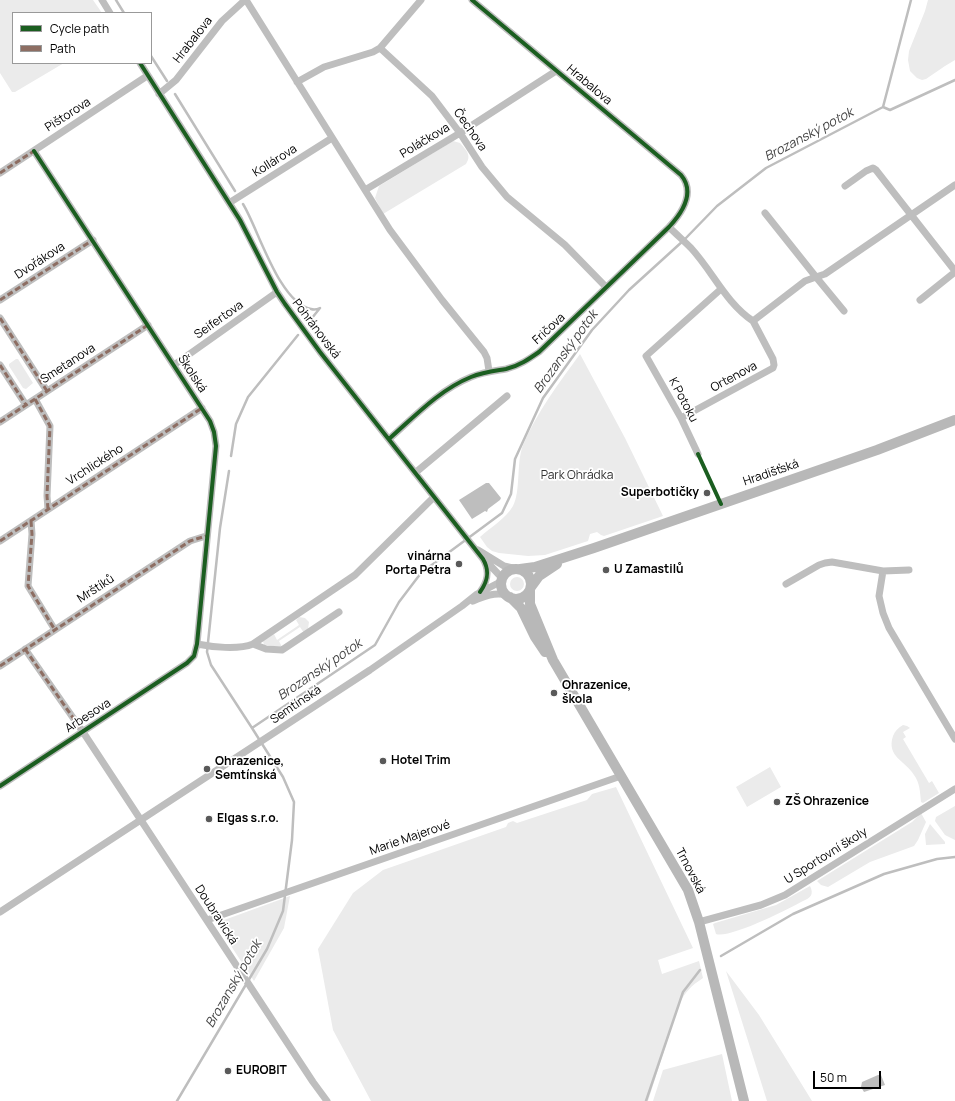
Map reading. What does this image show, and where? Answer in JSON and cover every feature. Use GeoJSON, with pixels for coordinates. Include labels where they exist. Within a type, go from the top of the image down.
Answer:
{"type":"FeatureCollection","features":[{"type":"Feature","properties":{"kind":"street"},"geometry":{"type":"LineString","coordinates":[[102,0],[109,12]]}},
{"type":"Feature","properties":{"kind":"street"},"geometry":{"type":"LineString","coordinates":[[245,0],[400,246],[479,345],[487,358],[489,371]]}},
{"type":"Feature","properties":{"kind":"street","name":"Hrabalova"},"geometry":{"type":"LineString","coordinates":[[159,94],[176,80],[222,20],[245,0]]}},
{"type":"Feature","properties":{"kind":"street"},"geometry":{"type":"LineString","coordinates":[[297,82],[324,68],[373,52],[380,48],[420,0]]}},
{"type":"Feature","properties":{"kind":"street","name":"Hrabalova"},"geometry":{"type":"LineString","coordinates":[[472,0],[681,175],[685,181],[687,189]]}},
{"type":"Feature","properties":{"kind":"street","name":"Čechova"},"geometry":{"type":"LineString","coordinates":[[380,48],[432,96],[460,133],[482,167],[507,197],[565,245],[606,287]]}},
{"type":"Feature","properties":{"kind":"street","name":"Pohránovská"},"geometry":{"type":"LineString","coordinates":[[141,64],[246,231],[277,292],[320,352],[472,544],[484,562],[488,572],[487,580],[480,592]]}},
{"type":"Feature","properties":{"kind":"street","name":"Poláčkova"},"geometry":{"type":"LineString","coordinates":[[365,190],[460,133],[551,76],[556,71]]}},
{"type":"Feature","properties":{"kind":"street","name":"Pištorova"},"geometry":{"type":"LineString","coordinates":[[0,173],[147,76]]}},
{"type":"Feature","properties":{"kind":"street","name":"Kollárova"},"geometry":{"type":"LineString","coordinates":[[229,203],[332,138]]}},
{"type":"Feature","properties":{"kind":"street","name":"Školská"},"geometry":{"type":"LineString","coordinates":[[34,150],[213,426],[216,440],[215,461],[206,536],[200,645],[188,663]]}},
{"type":"Feature","properties":{"kind":"street"},"geometry":{"type":"LineString","coordinates":[[845,186],[866,170],[873,168],[879,172],[911,216],[955,271],[920,300]]}},
{"type":"Feature","properties":{"kind":"street"},"geometry":{"type":"LineString","coordinates":[[753,321],[805,282],[824,274],[955,185]]}},
{"type":"Feature","properties":{"kind":"street","name":"Fričova"},"geometry":{"type":"LineString","coordinates":[[389,440],[430,403],[455,385],[469,377],[514,366],[532,357],[669,227],[683,209],[687,198],[687,189]]}},
{"type":"Feature","properties":{"kind":"street"},"geometry":{"type":"LineString","coordinates":[[765,213],[844,312]]}},
{"type":"Feature","properties":{"kind":"street","name":"Ortenova"},"geometry":{"type":"LineString","coordinates":[[669,227],[692,249],[721,289],[740,310],[753,321],[773,359],[774,365],[773,368],[681,418]]}},
{"type":"Feature","properties":{"kind":"street","name":"Dvořákova"},"geometry":{"type":"LineString","coordinates":[[0,300],[92,240]]}},
{"type":"Feature","properties":{"kind":"street","name":"K Potoku"},"geometry":{"type":"LineString","coordinates":[[698,454],[681,418],[646,356],[721,289]]}},
{"type":"Feature","properties":{"kind":"street","name":"Seifertova"},"geometry":{"type":"LineString","coordinates":[[174,365],[277,292]]}},
{"type":"Feature","properties":{"kind":"street"},"geometry":{"type":"LineString","coordinates":[[0,318],[47,391]]}},
{"type":"Feature","properties":{"kind":"street","name":"Smetanova"},"geometry":{"type":"LineString","coordinates":[[0,422],[148,325]]}},
{"type":"Feature","properties":{"kind":"street"},"geometry":{"type":"LineString","coordinates":[[0,365],[26,405]]}},
{"type":"Feature","properties":{"kind":"street"},"geometry":{"type":"LineString","coordinates":[[415,473],[507,396]]}},
{"type":"Feature","properties":{"kind":"street"},"geometry":{"type":"LineString","coordinates":[[35,399],[50,426],[47,487],[48,509]]}},
{"type":"Feature","properties":{"kind":"street","name":"Vrchlického"},"geometry":{"type":"LineString","coordinates":[[0,541],[202,408]]}},
{"type":"Feature","properties":{"kind":"street","name":"Hradišťská"},"geometry":{"type":"LineString","coordinates":[[518,569],[535,567],[594,548],[869,453],[955,420]]}},
{"type":"Feature","properties":{"kind":"street"},"geometry":{"type":"LineString","coordinates":[[200,645],[214,647],[253,644],[355,574],[434,496]]}},
{"type":"Feature","properties":{"kind":"street"},"geometry":{"type":"LineString","coordinates":[[31,521],[32,534],[28,586],[54,630]]}},
{"type":"Feature","properties":{"kind":"street","name":"Mrštíků"},"geometry":{"type":"LineString","coordinates":[[0,666],[190,541],[206,536]]}},
{"type":"Feature","properties":{"kind":"street","name":"Pohránovská"},"geometry":{"type":"LineString","coordinates":[[472,544],[508,568],[518,569]]}},
{"type":"Feature","properties":{"kind":"street","name":"Hradišťská"},"geometry":{"type":"LineString","coordinates":[[530,588],[539,576],[555,565],[594,548]]}},
{"type":"Feature","properties":{"kind":"street","name":"Pohránovská"},"geometry":{"type":"LineString","coordinates":[[477,552],[502,580]]}},
{"type":"Feature","properties":{"kind":"street"},"geometry":{"type":"LineString","coordinates":[[786,584],[825,563],[832,562],[883,571],[909,570]]}},
{"type":"Feature","properties":{"kind":"street"},"geometry":{"type":"LineString","coordinates":[[518,569],[530,577],[530,588],[526,595],[520,598],[508,596],[502,588],[502,580],[508,571],[518,569]]}},
{"type":"Feature","properties":{"kind":"street"},"geometry":{"type":"LineString","coordinates":[[883,571],[879,596],[886,621],[955,739]]}},
{"type":"Feature","properties":{"kind":"street","name":"Semtínská"},"geometry":{"type":"LineString","coordinates":[[0,912],[266,739],[462,606],[480,592],[502,580]]}},
{"type":"Feature","properties":{"kind":"street","name":"Trnovská"},"geometry":{"type":"LineString","coordinates":[[530,588],[530,604],[550,654],[684,882],[699,922],[744,1101]]}},
{"type":"Feature","properties":{"kind":"street","name":"Semtínská"},"geometry":{"type":"LineString","coordinates":[[462,606],[478,598],[491,594],[508,596]]}},
{"type":"Feature","properties":{"kind":"street","name":"Trnovská"},"geometry":{"type":"LineString","coordinates":[[508,596],[521,608],[535,637],[561,675]]}},
{"type":"Feature","properties":{"kind":"street"},"geometry":{"type":"LineString","coordinates":[[253,644],[266,649],[282,650],[338,612]]}},
{"type":"Feature","properties":{"kind":"street"},"geometry":{"type":"LineString","coordinates":[[25,649],[83,732],[141,820]]}},
{"type":"Feature","properties":{"kind":"street","name":"Arbesova"},"geometry":{"type":"LineString","coordinates":[[0,786],[188,663]]}},
{"type":"Feature","properties":{"kind":"street","name":"Marie Majerové"},"geometry":{"type":"LineString","coordinates":[[207,920],[621,776]]}},
{"type":"Feature","properties":{"kind":"street","name":"U Sportovní školy"},"geometry":{"type":"LineString","coordinates":[[699,922],[761,905],[785,895],[955,789]]}},
{"type":"Feature","properties":{"kind":"street","name":"Doubravická"},"geometry":{"type":"LineString","coordinates":[[141,820],[252,990],[327,1101]]}},
{"type":"Feature","properties":{"kind":"street","name":"Doubravická"},"geometry":{"type":"LineString","coordinates":[[313,1082],[322,1101]]}},
{"type":"Feature","properties":{"kind":"green space"},"geometry":{"type":"Polygon","coordinates":[[[0,0],[93,0],[101,12],[12,12],[12,64],[62,64],[15,92],[12,92],[0,73],[0,0]]]}},
{"type":"Feature","properties":{"kind":"green space"},"geometry":{"type":"Polygon","coordinates":[[[928,0],[955,0],[955,60],[926,79],[922,80],[917,78],[910,71],[908,60],[909,51],[928,0]]]}},
{"type":"Feature","properties":{"kind":"green space"},"geometry":{"type":"Polygon","coordinates":[[[453,141],[460,143],[468,153],[468,161],[466,164],[383,214],[375,198],[379,186],[453,141]]]}},
{"type":"Feature","properties":{"kind":"green space","name":"Park Ohrádka"},"geometry":{"type":"Polygon","coordinates":[[[580,354],[625,438],[663,516],[604,536],[597,532],[590,534],[588,541],[545,555],[528,556],[492,551],[480,537],[502,519],[513,506],[517,493],[523,445],[542,409],[580,354]]]}},
{"type":"Feature","properties":{"kind":"green space"},"geometry":{"type":"Polygon","coordinates":[[[18,359],[33,383],[26,389],[23,388],[9,366],[9,364],[18,359]]]}},
{"type":"Feature","properties":{"kind":"green space"},"geometry":{"type":"Polygon","coordinates":[[[514,577],[520,577],[524,581],[524,587],[520,591],[514,591],[510,587],[510,581],[514,577]]]}},
{"type":"Feature","properties":{"kind":"green space"},"geometry":{"type":"Polygon","coordinates":[[[299,617],[305,618],[309,622],[308,629],[304,633],[300,627],[279,641],[282,647],[264,645],[263,641],[274,634],[277,640],[299,625],[296,620],[299,617]]]}},
{"type":"Feature","properties":{"kind":"green space"},"geometry":{"type":"Polygon","coordinates":[[[903,725],[910,728],[903,732],[906,737],[903,739],[929,783],[932,781],[939,793],[923,803],[921,802],[916,778],[911,770],[894,754],[892,749],[893,736],[903,725]]]}},
{"type":"Feature","properties":{"kind":"green space"},"geometry":{"type":"Polygon","coordinates":[[[770,767],[781,787],[747,807],[736,787],[770,767]]]}},
{"type":"Feature","properties":{"kind":"green space"},"geometry":{"type":"Polygon","coordinates":[[[616,787],[693,948],[658,960],[662,974],[699,961],[703,978],[689,989],[679,1004],[648,1101],[371,1101],[333,1030],[318,949],[353,893],[383,870],[506,827],[508,823],[513,821],[517,823],[587,800],[592,794],[616,787]]]}},
{"type":"Feature","properties":{"kind":"green space"},"geometry":{"type":"Polygon","coordinates":[[[955,806],[955,840],[945,835],[935,821],[936,817],[955,806]]]}},
{"type":"Feature","properties":{"kind":"green space"},"geometry":{"type":"Polygon","coordinates":[[[921,813],[926,822],[914,846],[870,862],[828,887],[821,885],[817,881],[912,822],[921,813]]]}},
{"type":"Feature","properties":{"kind":"green space"},"geometry":{"type":"Polygon","coordinates":[[[930,824],[945,844],[926,845],[925,834],[930,824]]]}},
{"type":"Feature","properties":{"kind":"green space"},"geometry":{"type":"Polygon","coordinates":[[[810,886],[812,893],[806,900],[746,928],[723,934],[716,934],[713,924],[776,905],[810,886]]]}},
{"type":"Feature","properties":{"kind":"green space"},"geometry":{"type":"Polygon","coordinates":[[[290,896],[284,928],[254,981],[216,923],[290,896]]]}},
{"type":"Feature","properties":{"kind":"green space"},"geometry":{"type":"Polygon","coordinates":[[[726,971],[759,1015],[812,1101],[767,1101],[726,971]]]}},
{"type":"Feature","properties":{"kind":"green space"},"geometry":{"type":"Polygon","coordinates":[[[722,1054],[732,1101],[653,1101],[663,1070],[722,1054]]]}},
{"type":"Feature","properties":{"kind":"shaded area"},"geometry":{"type":"Polygon","coordinates":[[[486,483],[489,483],[501,498],[488,509],[487,512],[485,511],[472,519],[459,500],[486,483]]]}},
{"type":"Feature","properties":{"kind":"shaded area"},"geometry":{"type":"Polygon","coordinates":[[[881,1075],[885,1085],[864,1092],[861,1087],[862,1082],[881,1075]]]}},
{"type":"Feature","properties":{"kind":"waterway"},"geometry":{"type":"LineString","coordinates":[[116,0],[123,12]]}},
{"type":"Feature","properties":{"kind":"waterway","name":"Brozanský potok"},"geometry":{"type":"LineString","coordinates":[[177,1101],[267,949],[283,911],[292,840],[294,802],[283,777],[252,728],[375,645],[399,602],[421,573],[502,513],[511,494],[515,459],[543,398],[592,330],[629,290],[684,240],[717,206],[766,168],[883,107],[911,0]]}},
{"type":"Feature","properties":{"kind":"waterway"},"geometry":{"type":"LineString","coordinates":[[152,58],[167,81]]}},
{"type":"Feature","properties":{"kind":"waterway"},"geometry":{"type":"LineString","coordinates":[[883,107],[890,110],[955,80]]}},
{"type":"Feature","properties":{"kind":"waterway"},"geometry":{"type":"LineString","coordinates":[[175,94],[235,191]]}},
{"type":"Feature","properties":{"kind":"waterway"},"geometry":{"type":"LineString","coordinates":[[243,204],[279,279],[289,293],[300,304],[312,309],[320,308],[308,323]]}},
{"type":"Feature","properties":{"kind":"waterway"},"geometry":{"type":"LineString","coordinates":[[231,456],[236,424],[248,397],[298,335]]}},
{"type":"Feature","properties":{"kind":"waterway"},"geometry":{"type":"LineString","coordinates":[[229,471],[220,528],[207,652],[211,665],[252,728]]}},
{"type":"Feature","properties":{"kind":"waterway"},"geometry":{"type":"LineString","coordinates":[[721,956],[793,914],[884,874],[937,859],[955,857]]}},
{"type":"Feature","properties":{"kind":"waterway"},"geometry":{"type":"LineString","coordinates":[[646,1101],[683,992],[700,970]]}},
{"type":"Feature","properties":{"kind":"marked path"},"geometry":{"type":"LineString","coordinates":[[0,173],[34,151],[36,154]]}},
{"type":"Feature","properties":{"kind":"marked path"},"geometry":{"type":"LineString","coordinates":[[0,300],[93,240]]}},
{"type":"Feature","properties":{"kind":"marked path"},"geometry":{"type":"LineString","coordinates":[[0,318],[47,391]]}},
{"type":"Feature","properties":{"kind":"marked path"},"geometry":{"type":"LineString","coordinates":[[0,422],[148,325]]}},
{"type":"Feature","properties":{"kind":"marked path"},"geometry":{"type":"LineString","coordinates":[[0,365],[26,405]]}},
{"type":"Feature","properties":{"kind":"marked path"},"geometry":{"type":"LineString","coordinates":[[35,399],[50,426],[47,496],[48,509]]}},
{"type":"Feature","properties":{"kind":"marked path"},"geometry":{"type":"LineString","coordinates":[[0,541],[202,408]]}},
{"type":"Feature","properties":{"kind":"marked path"},"geometry":{"type":"LineString","coordinates":[[31,521],[32,534],[28,586],[55,630]]}},
{"type":"Feature","properties":{"kind":"marked path"},"geometry":{"type":"LineString","coordinates":[[0,666],[190,541],[206,536]]}},
{"type":"Feature","properties":{"kind":"marked path"},"geometry":{"type":"LineString","coordinates":[[25,649],[83,732]]}},
{"type":"Feature","properties":{"kind":"cycle path"},"geometry":{"type":"LineString","coordinates":[[389,439],[427,405],[459,382],[480,374],[515,366],[528,360],[539,352],[669,227],[678,216],[686,202],[687,189],[681,175],[472,0]]}},
{"type":"Feature","properties":{"kind":"cycle path"},"geometry":{"type":"LineString","coordinates":[[141,64],[240,220],[277,292],[285,304],[320,352],[483,559],[487,568],[487,576],[485,584],[480,592]]}},
{"type":"Feature","properties":{"kind":"cycle path"},"geometry":{"type":"LineString","coordinates":[[0,786],[187,663],[194,656],[197,644],[216,446],[214,432],[210,421],[34,151]]}},
{"type":"Feature","properties":{"kind":"cycle path"},"geometry":{"type":"LineString","coordinates":[[698,454],[721,504]]}},
{"type":"Feature","properties":{"kind":"place","name":"Superbotičky"},"geometry":{"type":"Point","coordinates":[707,493]}},
{"type":"Feature","properties":{"kind":"place","name":"vinárna Porta Petra"},"geometry":{"type":"Point","coordinates":[459,564]}},
{"type":"Feature","properties":{"kind":"place","name":"U Zamastilů"},"geometry":{"type":"Point","coordinates":[606,570]}},
{"type":"Feature","properties":{"kind":"place","name":"Ohrazenice, škola"},"geometry":{"type":"Point","coordinates":[554,693]}},
{"type":"Feature","properties":{"kind":"place","name":"Hotel Trim"},"geometry":{"type":"Point","coordinates":[383,761]}},
{"type":"Feature","properties":{"kind":"place","name":"Ohrazenice, Semtínská"},"geometry":{"type":"Point","coordinates":[207,769]}},
{"type":"Feature","properties":{"kind":"place","name":"ZŠ Ohrazenice"},"geometry":{"type":"Point","coordinates":[777,802]}},
{"type":"Feature","properties":{"kind":"place","name":"Elgas s.r.o."},"geometry":{"type":"Point","coordinates":[209,819]}},
{"type":"Feature","properties":{"kind":"place","name":"EUROBIT"},"geometry":{"type":"Point","coordinates":[228,1071]}}]}
